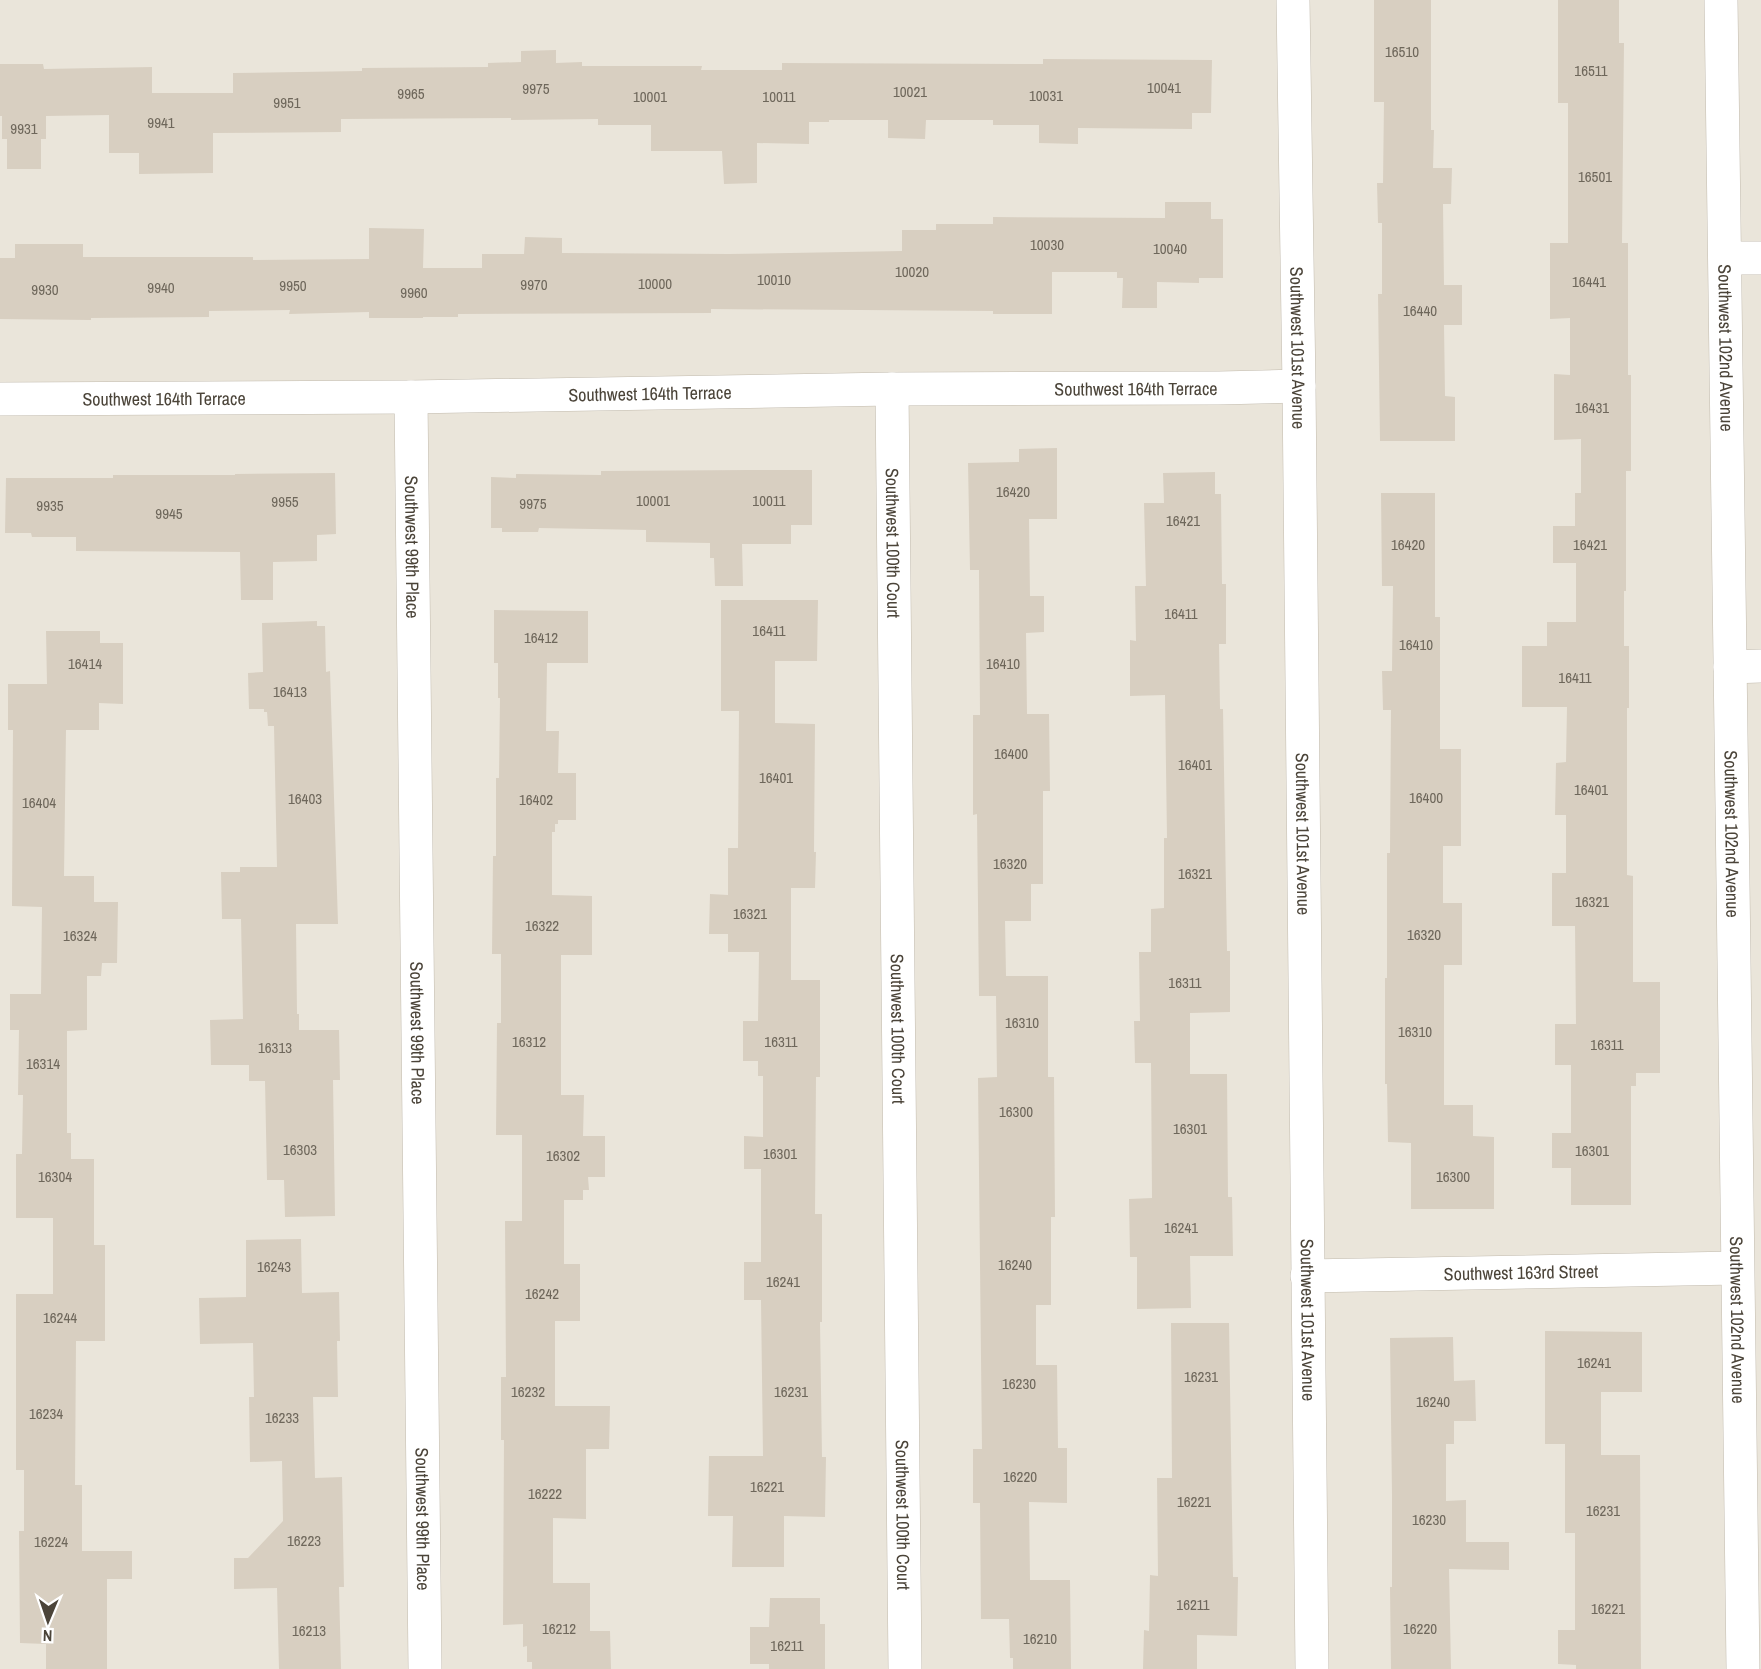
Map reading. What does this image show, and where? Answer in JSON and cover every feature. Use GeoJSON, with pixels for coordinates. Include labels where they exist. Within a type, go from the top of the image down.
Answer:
{"type":"FeatureCollection","features":[{"type":"Feature","properties":{"kind":"street","name":"Southwest 101st Avenue"},"geometry":{"type":"LineString","coordinates":[[1293,0],[1312,1669]]}},
{"type":"Feature","properties":{"kind":"street","name":"Southwest 102nd Avenue"},"geometry":{"type":"LineString","coordinates":[[1721,0],[1725,258],[1745,666],[1736,1268],[1743,1669]]}},
{"type":"Feature","properties":{"kind":"street"},"geometry":{"type":"LineString","coordinates":[[1725,258],[1761,258]]}},
{"type":"Feature","properties":{"kind":"street","name":"Southwest 164th Terrace"},"geometry":{"type":"LineString","coordinates":[[0,399],[411,398],[892,389],[1299,386]]}},
{"type":"Feature","properties":{"kind":"street","name":"Southwest 100th Court"},"geometry":{"type":"LineString","coordinates":[[892,389],[905,1669]]}},
{"type":"Feature","properties":{"kind":"street","name":"Southwest 99th Place"},"geometry":{"type":"LineString","coordinates":[[411,398],[425,1669]]}},
{"type":"Feature","properties":{"kind":"street","name":"Southwest 163rd Street"},"geometry":{"type":"LineString","coordinates":[[1307,1276],[1736,1268]]}},
{"type":"Feature","properties":{"kind":"shaded area"},"geometry":{"type":"Polygon","coordinates":[[[0,0],[1761,0],[1761,1669],[0,1669],[0,0]]]}},
{"type":"Feature","properties":{"kind":"building"},"geometry":{"type":"Polygon","coordinates":[[[1374,0],[1431,0],[1433,168],[1452,168],[1451,204],[1443,204],[1444,285],[1462,285],[1462,325],[1444,325],[1445,396],[1455,397],[1455,441],[1380,441],[1378,294],[1382,294],[1382,223],[1378,223],[1377,183],[1383,183],[1384,102],[1374,102],[1374,0]]]}},
{"type":"Feature","properties":{"kind":"building"},"geometry":{"type":"Polygon","coordinates":[[[1558,0],[1619,0],[1619,43],[1624,43],[1622,243],[1628,243],[1628,375],[1631,375],[1631,471],[1626,471],[1626,591],[1624,591],[1624,646],[1629,646],[1627,875],[1633,876],[1633,982],[1660,982],[1660,1073],[1636,1073],[1636,1086],[1631,1086],[1631,1205],[1571,1205],[1571,1168],[1552,1168],[1552,1133],[1571,1133],[1571,1065],[1555,1065],[1555,1024],[1576,1024],[1575,926],[1552,926],[1552,873],[1566,873],[1566,815],[1555,815],[1556,763],[1566,762],[1567,707],[1522,707],[1522,646],[1547,646],[1547,622],[1576,622],[1576,563],[1553,563],[1553,526],[1575,526],[1575,493],[1581,493],[1581,439],[1554,440],[1554,374],[1570,375],[1570,318],[1550,319],[1550,243],[1568,243],[1568,103],[1558,103],[1558,0]]]}},
{"type":"Feature","properties":{"kind":"building"},"geometry":{"type":"Polygon","coordinates":[[[556,50],[556,63],[582,62],[582,66],[702,66],[701,70],[782,70],[782,63],[1043,64],[1043,59],[1212,60],[1211,113],[1192,113],[1192,129],[1078,128],[1078,144],[1039,143],[1039,125],[993,125],[993,120],[926,120],[925,139],[888,138],[888,120],[809,122],[809,144],[757,143],[757,183],[724,184],[722,151],[651,151],[651,125],[598,125],[598,119],[341,119],[341,132],[213,133],[213,173],[139,174],[139,153],[109,153],[109,115],[46,116],[46,139],[41,139],[41,169],[7,169],[7,139],[2,139],[2,116],[0,116],[0,64],[43,64],[44,69],[152,67],[152,93],[233,93],[233,73],[362,71],[362,68],[488,67],[488,63],[521,62],[521,51],[556,50]]]}},
{"type":"Feature","properties":{"kind":"building"},"geometry":{"type":"Polygon","coordinates":[[[1165,202],[1211,202],[1211,219],[1223,219],[1223,278],[1199,278],[1199,283],[1157,282],[1157,308],[1122,308],[1123,278],[1117,278],[1117,272],[1052,272],[1052,314],[993,314],[993,311],[711,309],[711,313],[458,314],[458,317],[369,318],[369,312],[289,314],[290,310],[209,311],[209,317],[91,318],[91,320],[0,319],[0,258],[15,258],[15,244],[83,244],[83,257],[253,257],[253,260],[369,259],[369,228],[424,229],[423,268],[482,268],[482,254],[524,254],[525,237],[562,238],[562,253],[729,254],[902,251],[902,230],[936,230],[936,224],[993,224],[993,217],[1165,218],[1165,202]]]}},
{"type":"Feature","properties":{"kind":"building"},"geometry":{"type":"Polygon","coordinates":[[[1057,448],[1057,519],[1029,519],[1030,596],[1044,596],[1044,632],[1026,633],[1027,714],[1049,714],[1050,791],[1043,791],[1043,884],[1031,884],[1031,921],[1005,921],[1006,976],[1048,976],[1048,1077],[1054,1077],[1055,1217],[1051,1217],[1051,1305],[1036,1305],[1036,1365],[1057,1365],[1058,1448],[1067,1448],[1067,1503],[1029,1502],[1030,1580],[1070,1580],[1071,1669],[1013,1669],[1013,1658],[1010,1658],[1009,1619],[981,1619],[980,1503],[973,1503],[973,1449],[982,1449],[978,1078],[997,1077],[996,996],[979,996],[977,814],[973,815],[973,715],[980,715],[979,570],[970,570],[968,463],[1019,462],[1019,449],[1057,448]]]}},
{"type":"Feature","properties":{"kind":"building"},"geometry":{"type":"Polygon","coordinates":[[[812,470],[812,525],[791,525],[791,544],[742,544],[743,586],[715,586],[714,558],[710,558],[710,543],[646,542],[646,530],[539,528],[538,532],[502,532],[502,528],[491,528],[491,477],[516,478],[516,474],[601,475],[601,471],[812,470]]]}},
{"type":"Feature","properties":{"kind":"building"},"geometry":{"type":"Polygon","coordinates":[[[1215,472],[1215,494],[1221,494],[1222,584],[1226,584],[1226,644],[1219,644],[1220,709],[1223,709],[1230,1012],[1190,1013],[1190,1074],[1227,1074],[1228,1197],[1232,1197],[1233,1256],[1190,1256],[1191,1308],[1137,1309],[1137,1257],[1130,1257],[1129,1199],[1152,1198],[1151,1063],[1135,1063],[1134,1021],[1140,1021],[1139,952],[1151,952],[1151,909],[1164,908],[1164,838],[1167,838],[1165,695],[1130,696],[1130,640],[1136,641],[1135,586],[1146,586],[1144,503],[1164,503],[1163,473],[1215,472]]]}},
{"type":"Feature","properties":{"kind":"building"},"geometry":{"type":"Polygon","coordinates":[[[335,473],[336,534],[317,535],[317,561],[273,562],[273,600],[241,600],[240,552],[76,551],[76,537],[32,537],[31,533],[5,533],[6,478],[335,473]]]}},
{"type":"Feature","properties":{"kind":"building"},"geometry":{"type":"Polygon","coordinates":[[[1381,493],[1435,493],[1435,617],[1440,617],[1440,749],[1461,749],[1461,846],[1443,846],[1443,903],[1462,903],[1462,965],[1444,965],[1444,1105],[1473,1105],[1473,1136],[1494,1137],[1494,1209],[1411,1209],[1411,1143],[1388,1142],[1387,1084],[1385,1084],[1385,978],[1387,978],[1387,853],[1390,853],[1391,710],[1383,710],[1382,671],[1392,671],[1393,586],[1382,586],[1381,493]]]}},
{"type":"Feature","properties":{"kind":"building"},"geometry":{"type":"Polygon","coordinates":[[[721,600],[818,600],[817,661],[775,661],[775,723],[815,724],[815,888],[791,888],[791,980],[820,980],[820,1077],[816,1077],[815,1214],[822,1214],[822,1322],[820,1322],[822,1457],[826,1457],[825,1517],[784,1516],[784,1567],[732,1567],[733,1516],[708,1516],[709,1456],[763,1456],[761,1300],[744,1300],[744,1262],[761,1262],[761,1169],[744,1169],[744,1136],[763,1137],[763,1076],[758,1076],[758,1061],[743,1061],[743,1021],[758,1021],[759,952],[728,952],[728,934],[709,934],[710,894],[728,895],[728,848],[738,848],[739,711],[721,711],[721,600]]]}},
{"type":"Feature","properties":{"kind":"building"},"geometry":{"type":"Polygon","coordinates":[[[494,610],[588,611],[588,663],[547,663],[546,731],[559,731],[558,773],[576,773],[576,820],[558,820],[558,824],[555,824],[555,832],[552,832],[552,895],[592,896],[592,955],[561,955],[561,1095],[584,1095],[583,1136],[605,1136],[605,1177],[588,1177],[589,1190],[583,1190],[583,1200],[564,1200],[564,1264],[580,1264],[580,1321],[555,1321],[555,1406],[610,1406],[609,1449],[586,1449],[586,1519],[553,1518],[553,1583],[590,1583],[590,1631],[610,1631],[611,1669],[532,1669],[532,1662],[527,1662],[527,1646],[523,1647],[523,1624],[503,1625],[504,1440],[501,1440],[501,1377],[506,1377],[505,1221],[522,1221],[522,1135],[496,1135],[497,1023],[501,1023],[501,954],[492,954],[493,856],[496,856],[496,778],[499,778],[500,698],[498,698],[498,663],[494,663],[494,610]]]}},
{"type":"Feature","properties":{"kind":"building"},"geometry":{"type":"Polygon","coordinates":[[[317,621],[317,626],[325,626],[326,672],[330,671],[338,924],[296,924],[297,1014],[299,1014],[299,1030],[339,1030],[340,1080],[333,1080],[335,1216],[285,1217],[284,1180],[267,1180],[265,1081],[249,1081],[249,1065],[211,1065],[210,1020],[243,1019],[241,919],[222,919],[221,872],[240,872],[240,867],[277,867],[274,726],[268,726],[267,712],[264,712],[264,709],[249,709],[248,673],[263,672],[262,623],[317,621]]]}},
{"type":"Feature","properties":{"kind":"building"},"geometry":{"type":"Polygon","coordinates":[[[46,631],[100,631],[100,643],[123,643],[123,704],[99,703],[99,730],[66,730],[64,876],[94,876],[94,902],[118,902],[117,963],[102,963],[101,976],[87,976],[87,1030],[67,1031],[67,1133],[71,1133],[71,1159],[94,1159],[94,1245],[105,1245],[105,1341],[76,1341],[75,1485],[82,1485],[82,1551],[132,1551],[132,1579],[107,1579],[107,1669],[46,1669],[46,1644],[20,1643],[19,1531],[24,1531],[24,1470],[16,1470],[16,1294],[53,1294],[53,1218],[16,1218],[16,1154],[22,1154],[23,1095],[18,1095],[19,1030],[10,1030],[10,994],[41,994],[42,907],[12,906],[13,730],[8,730],[8,684],[47,684],[46,631]]]}},
{"type":"Feature","properties":{"kind":"building"},"geometry":{"type":"Polygon","coordinates":[[[301,1239],[302,1293],[339,1292],[338,1397],[313,1397],[315,1478],[342,1477],[344,1587],[339,1587],[341,1669],[279,1669],[277,1588],[234,1589],[234,1558],[248,1558],[283,1521],[282,1461],[250,1462],[249,1397],[254,1397],[253,1343],[200,1344],[199,1298],[246,1297],[246,1240],[301,1239]]]}},
{"type":"Feature","properties":{"kind":"building"},"geometry":{"type":"Polygon","coordinates":[[[1171,1323],[1229,1323],[1233,1577],[1238,1577],[1237,1636],[1197,1635],[1197,1669],[1143,1669],[1144,1630],[1149,1631],[1150,1575],[1158,1576],[1157,1478],[1172,1478],[1171,1323]]]}},
{"type":"Feature","properties":{"kind":"building"},"geometry":{"type":"Polygon","coordinates":[[[1545,1331],[1642,1332],[1642,1392],[1601,1392],[1601,1455],[1640,1455],[1641,1669],[1576,1669],[1576,1665],[1558,1664],[1558,1630],[1575,1630],[1575,1533],[1565,1533],[1565,1444],[1545,1444],[1545,1331]]]}},
{"type":"Feature","properties":{"kind":"building"},"geometry":{"type":"Polygon","coordinates":[[[1453,1337],[1454,1381],[1475,1380],[1476,1421],[1454,1421],[1454,1444],[1446,1444],[1446,1501],[1466,1500],[1466,1542],[1509,1542],[1509,1570],[1449,1569],[1451,1669],[1391,1669],[1390,1338],[1453,1337]]]}},
{"type":"Feature","properties":{"kind":"building"},"geometry":{"type":"Polygon","coordinates":[[[770,1598],[820,1598],[820,1624],[825,1624],[825,1669],[769,1669],[769,1664],[750,1664],[750,1627],[769,1627],[770,1598]]]}}]}
